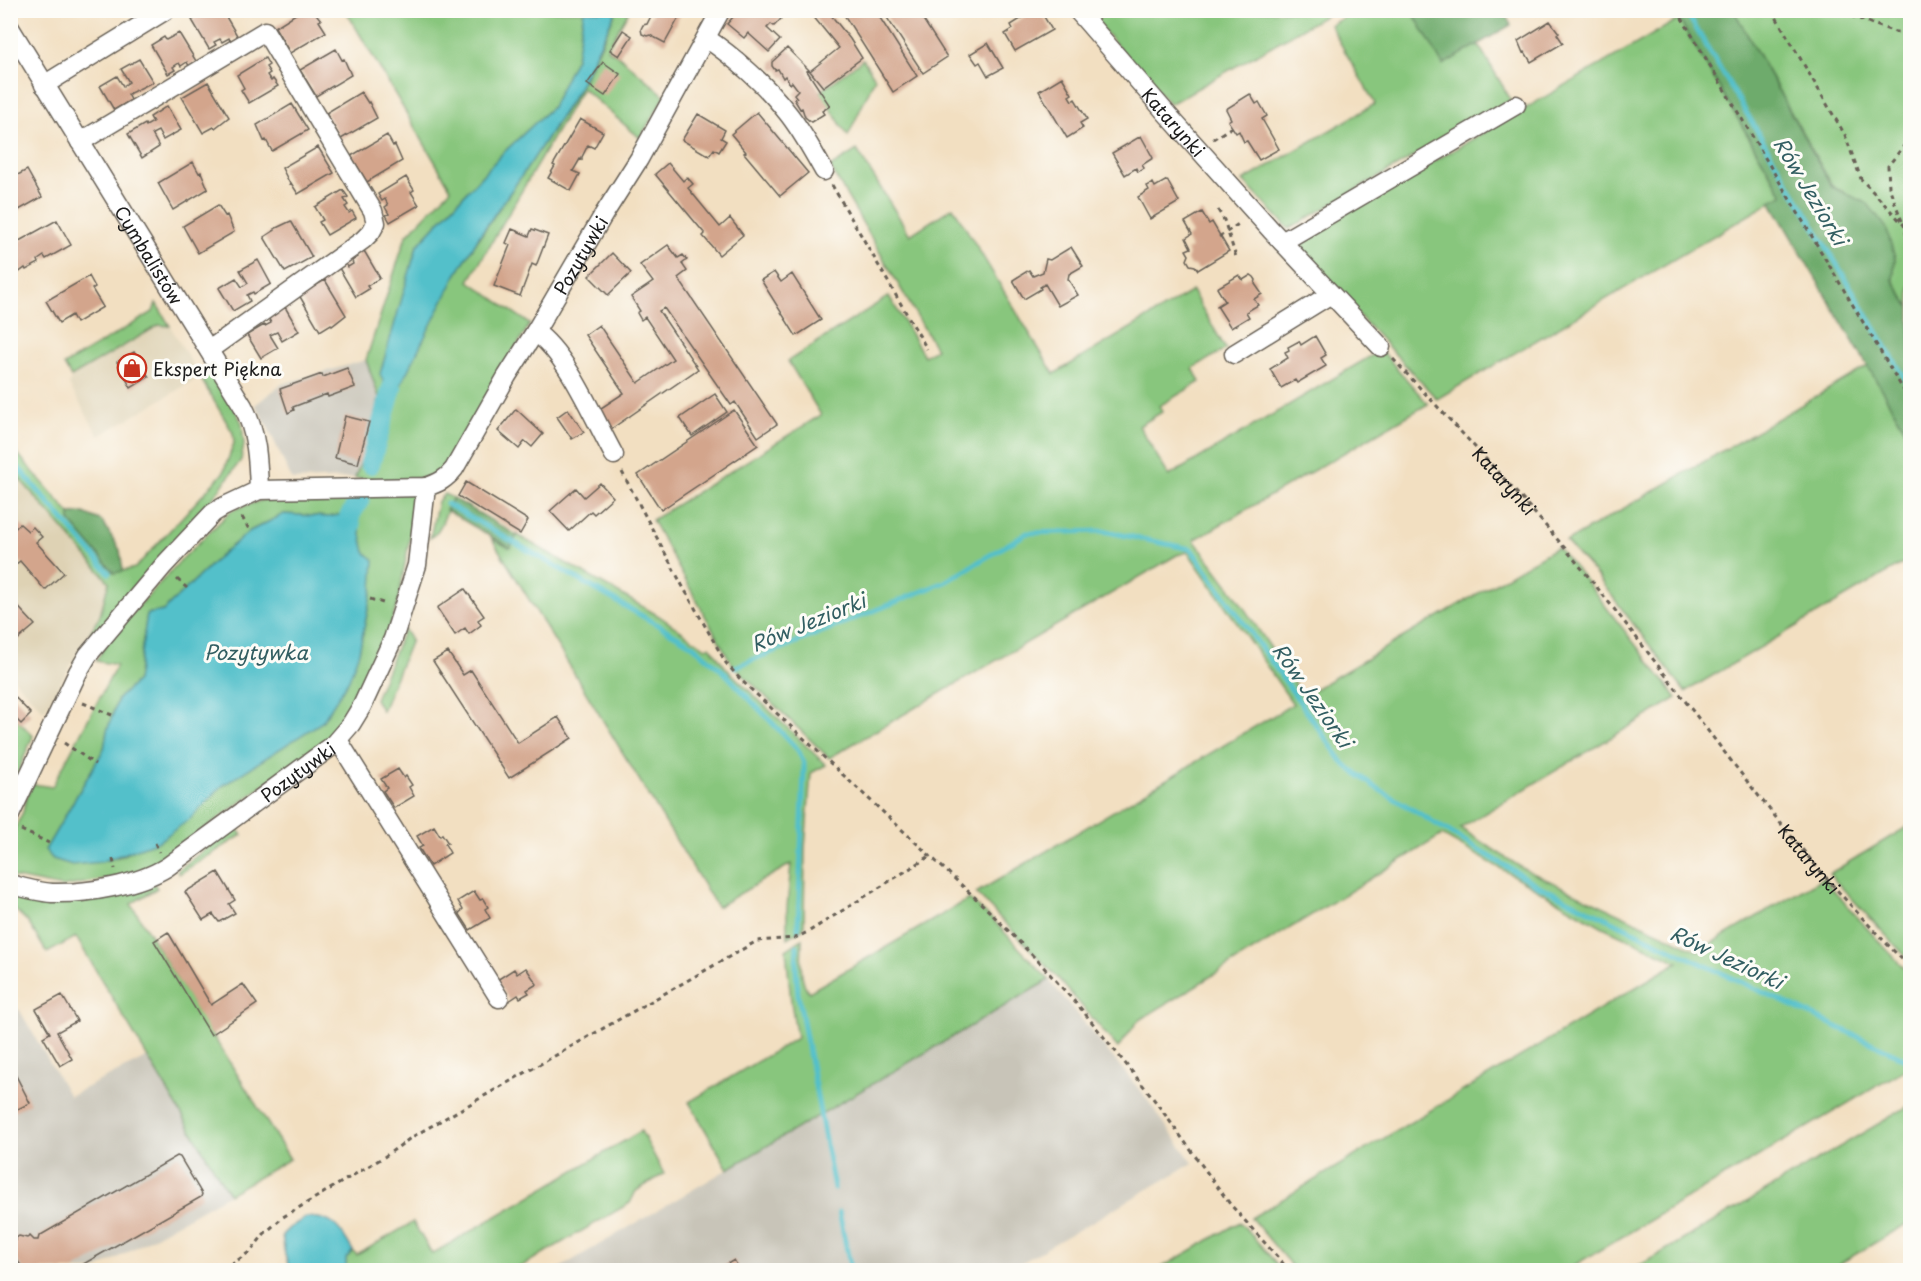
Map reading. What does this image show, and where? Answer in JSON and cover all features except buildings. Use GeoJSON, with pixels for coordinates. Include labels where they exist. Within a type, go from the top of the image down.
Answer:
{"type":"FeatureCollection","features":[{"type":"Feature","properties":{"kind":"street"},"geometry":{"type":"LineString","coordinates":[[44,85],[166,10]]}},
{"type":"Feature","properties":{"kind":"street","name":"Pozytywki"},"geometry":{"type":"LineString","coordinates":[[13,822],[78,672],[88,655],[164,565],[213,513],[259,490],[426,487],[438,484],[454,469],[507,376],[639,159],[721,10]]}},
{"type":"Feature","properties":{"kind":"street","name":"Katarynki"},"geometry":{"type":"LineString","coordinates":[[1077,10],[1282,242],[1381,347]]}},
{"type":"Feature","properties":{"kind":"street","name":"Cymbalistów"},"geometry":{"type":"LineString","coordinates":[[10,28],[251,421],[257,447],[259,490]]}},
{"type":"Feature","properties":{"kind":"street"},"geometry":{"type":"LineString","coordinates":[[80,142],[265,32],[373,211],[376,223],[363,240],[209,350]]}},
{"type":"Feature","properties":{"kind":"street"},"geometry":{"type":"LineString","coordinates":[[706,38],[786,110],[805,137],[824,171]]}},
{"type":"Feature","properties":{"kind":"street"},"geometry":{"type":"LineString","coordinates":[[1282,242],[1516,105]]}},
{"type":"Feature","properties":{"kind":"street"},"geometry":{"type":"LineString","coordinates":[[1234,354],[1331,294]]}},
{"type":"Feature","properties":{"kind":"street"},"geometry":{"type":"LineString","coordinates":[[535,332],[549,342],[561,358],[614,455]]}},
{"type":"Feature","properties":{"kind":"street","name":"Pozytywki"},"geometry":{"type":"LineString","coordinates":[[10,884],[43,892],[74,892],[119,885],[149,877],[167,867],[321,756],[338,740],[362,706],[401,615],[417,566],[426,487]]}},
{"type":"Feature","properties":{"kind":"street"},"geometry":{"type":"LineString","coordinates":[[338,740],[499,998]]}},
{"type":"Feature","properties":{"kind":"path"},"geometry":{"type":"LineString","coordinates":[[1677,10],[1911,401]]}},
{"type":"Feature","properties":{"kind":"path"},"geometry":{"type":"LineString","coordinates":[[1772,10],[1845,135],[1862,179],[1904,225]]}},
{"type":"Feature","properties":{"kind":"path"},"geometry":{"type":"LineString","coordinates":[[1834,10],[1895,32],[1911,32]]}},
{"type":"Feature","properties":{"kind":"path"},"geometry":{"type":"LineString","coordinates":[[1209,142],[1232,127]]}},
{"type":"Feature","properties":{"kind":"path"},"geometry":{"type":"LineString","coordinates":[[1911,138],[1888,165],[1889,187],[1911,249]]}},
{"type":"Feature","properties":{"kind":"path"},"geometry":{"type":"LineString","coordinates":[[824,171],[927,350]]}},
{"type":"Feature","properties":{"kind":"path"},"geometry":{"type":"LineString","coordinates":[[1218,210],[1236,257]]}},
{"type":"Feature","properties":{"kind":"path"},"geometry":{"type":"LineString","coordinates":[[1219,237],[1243,221]]}},
{"type":"Feature","properties":{"kind":"path","name":"Katarynki"},"geometry":{"type":"LineString","coordinates":[[1381,347],[1519,494],[1834,886],[1911,967]]}},
{"type":"Feature","properties":{"kind":"path"},"geometry":{"type":"LineString","coordinates":[[614,455],[726,663],[741,680],[984,906],[1039,962],[1082,1010],[1150,1094],[1230,1204],[1289,1270]]}},
{"type":"Feature","properties":{"kind":"path"},"geometry":{"type":"LineString","coordinates":[[241,516],[250,531]]}},
{"type":"Feature","properties":{"kind":"path"},"geometry":{"type":"LineString","coordinates":[[170,572],[187,588]]}},
{"type":"Feature","properties":{"kind":"path"},"geometry":{"type":"LineString","coordinates":[[94,708],[112,715]]}},
{"type":"Feature","properties":{"kind":"path"},"geometry":{"type":"LineString","coordinates":[[73,749],[95,764]]}},
{"type":"Feature","properties":{"kind":"path"},"geometry":{"type":"LineString","coordinates":[[13,822],[49,843]]}},
{"type":"Feature","properties":{"kind":"path"},"geometry":{"type":"LineString","coordinates":[[223,1270],[251,1251],[264,1234],[283,1217],[384,1157],[412,1137],[757,941],[795,938],[808,932],[930,856]]}},
{"type":"Feature","properties":{"kind":"shaded area"},"geometry":{"type":"Polygon","coordinates":[[[159,325],[170,326],[200,377],[99,436],[69,385],[71,377],[159,325]]]}},
{"type":"Feature","properties":{"kind":"shaded area"},"geometry":{"type":"Polygon","coordinates":[[[366,360],[379,397],[368,443],[355,478],[292,480],[266,423],[255,405],[282,384],[366,360]]]}},
{"type":"Feature","properties":{"kind":"shaded area"},"geometry":{"type":"Polygon","coordinates":[[[10,469],[109,582],[100,615],[44,711],[11,676],[10,469]]]}},
{"type":"Feature","properties":{"kind":"shaded area"},"geometry":{"type":"Polygon","coordinates":[[[1049,980],[1143,1094],[1193,1163],[1009,1270],[556,1270],[1049,980]]]}},
{"type":"Feature","properties":{"kind":"shaded area"},"geometry":{"type":"Polygon","coordinates":[[[19,1009],[69,1096],[148,1057],[229,1194],[96,1270],[11,1270],[10,1013],[19,1009]]]}},
{"type":"Feature","properties":{"kind":"green space"},"geometry":{"type":"Polygon","coordinates":[[[1113,10],[1333,11],[1170,104],[1095,21],[1113,10]]]}},
{"type":"Feature","properties":{"kind":"green space"},"geometry":{"type":"Polygon","coordinates":[[[346,11],[584,11],[576,58],[552,107],[502,154],[417,246],[404,293],[456,275],[578,90],[616,11],[629,11],[607,49],[619,56],[665,96],[640,138],[582,88],[469,281],[530,324],[448,462],[438,473],[416,479],[355,478],[368,443],[379,397],[366,360],[406,236],[451,189],[346,11]]]}},
{"type":"Feature","properties":{"kind":"green space"},"geometry":{"type":"Polygon","coordinates":[[[1355,11],[1412,11],[1443,64],[1478,44],[1511,100],[1289,229],[1243,181],[1375,104],[1330,25],[1355,11]]]}},
{"type":"Feature","properties":{"kind":"green space"},"geometry":{"type":"Polygon","coordinates":[[[1412,11],[1503,11],[1511,25],[1443,65],[1412,11]]]}},
{"type":"Feature","properties":{"kind":"green space"},"geometry":{"type":"Polygon","coordinates":[[[1674,11],[1734,11],[1832,187],[1868,204],[1886,227],[1895,258],[1893,280],[1910,308],[1910,438],[1770,201],[1783,195],[1674,11]]]}},
{"type":"Feature","properties":{"kind":"green space"},"geometry":{"type":"Polygon","coordinates":[[[1734,11],[1910,11],[1910,308],[1893,280],[1895,258],[1852,196],[1833,187],[1734,11]]]}},
{"type":"Feature","properties":{"kind":"green space"},"geometry":{"type":"Polygon","coordinates":[[[1679,19],[1783,195],[1437,399],[1292,244],[1679,19]]]}},
{"type":"Feature","properties":{"kind":"green space"},"geometry":{"type":"Polygon","coordinates":[[[863,59],[875,78],[848,136],[820,92],[863,59]]]}},
{"type":"Feature","properties":{"kind":"green space"},"geometry":{"type":"Polygon","coordinates":[[[857,150],[910,235],[953,207],[1054,374],[1192,291],[1226,349],[1193,368],[1200,382],[1159,406],[1162,412],[1139,426],[1169,476],[1381,350],[1428,404],[1194,540],[1236,596],[1303,696],[1557,547],[1677,698],[1460,828],[1522,868],[1698,951],[1823,878],[1910,974],[1910,1073],[1904,1070],[1566,1270],[1295,1270],[1251,1218],[1678,962],[1603,927],[1442,835],[1138,1021],[1118,1048],[1056,976],[976,893],[1293,704],[1188,552],[1177,555],[829,758],[732,664],[652,520],[821,415],[788,361],[889,296],[924,356],[936,349],[830,167],[857,150]]]}},
{"type":"Feature","properties":{"kind":"green space"},"geometry":{"type":"Polygon","coordinates":[[[156,303],[170,326],[159,325],[71,377],[64,365],[153,312],[156,303]]]}},
{"type":"Feature","properties":{"kind":"green space"},"geometry":{"type":"Polygon","coordinates":[[[1868,366],[1910,438],[1910,559],[1685,692],[1593,571],[1566,542],[1868,366]]]}},
{"type":"Feature","properties":{"kind":"green space"},"geometry":{"type":"Polygon","coordinates":[[[212,370],[242,423],[244,445],[241,460],[198,519],[131,590],[99,634],[90,633],[100,615],[109,582],[11,469],[10,445],[70,514],[70,521],[114,573],[135,568],[223,473],[234,443],[233,433],[200,377],[212,370]]]}},
{"type":"Feature","properties":{"kind":"green space"},"geometry":{"type":"Polygon","coordinates":[[[406,493],[411,494],[413,499],[414,515],[398,602],[382,650],[343,727],[146,872],[62,887],[11,877],[11,836],[33,784],[52,787],[117,665],[96,661],[109,639],[180,561],[232,510],[263,500],[406,493]],[[349,513],[328,517],[284,514],[250,531],[221,555],[163,611],[147,614],[137,681],[118,699],[107,731],[104,749],[46,850],[53,859],[101,862],[122,856],[190,818],[222,786],[293,740],[359,652],[372,590],[355,515],[349,513]]]}},
{"type":"Feature","properties":{"kind":"green space"},"geometry":{"type":"Polygon","coordinates":[[[444,494],[453,498],[441,525],[430,538],[438,501],[444,494]]]}},
{"type":"Feature","properties":{"kind":"green space"},"geometry":{"type":"Polygon","coordinates":[[[453,498],[517,535],[510,548],[446,510],[453,498]]]}},
{"type":"Feature","properties":{"kind":"green space"},"geometry":{"type":"Polygon","coordinates":[[[84,513],[102,521],[120,550],[123,571],[114,573],[70,521],[70,514],[84,513]]]}},
{"type":"Feature","properties":{"kind":"green space"},"geometry":{"type":"Polygon","coordinates":[[[517,535],[659,616],[706,648],[710,646],[726,668],[826,765],[811,773],[805,848],[804,928],[787,938],[791,864],[717,907],[492,539],[510,548],[517,535]]]}},
{"type":"Feature","properties":{"kind":"green space"},"geometry":{"type":"Polygon","coordinates":[[[404,629],[411,640],[382,711],[375,699],[404,629]]]}},
{"type":"Feature","properties":{"kind":"green space"},"geometry":{"type":"Polygon","coordinates":[[[11,713],[33,736],[15,779],[11,776],[11,713]]]}},
{"type":"Feature","properties":{"kind":"green space"},"geometry":{"type":"Polygon","coordinates":[[[1910,825],[1910,961],[1829,874],[1910,825]]]}},
{"type":"Feature","properties":{"kind":"green space"},"geometry":{"type":"Polygon","coordinates":[[[235,826],[242,835],[179,874],[177,871],[235,826]]]}},
{"type":"Feature","properties":{"kind":"green space"},"geometry":{"type":"Polygon","coordinates":[[[154,884],[157,888],[131,904],[290,1159],[229,1194],[76,937],[47,953],[28,922],[11,906],[10,891],[120,890],[154,884]]]}},
{"type":"Feature","properties":{"kind":"green space"},"geometry":{"type":"Polygon","coordinates":[[[969,899],[995,922],[1049,980],[728,1169],[689,1102],[797,1038],[786,950],[802,939],[802,974],[809,992],[969,899]]]}},
{"type":"Feature","properties":{"kind":"green space"},"geometry":{"type":"Polygon","coordinates":[[[1910,1105],[1910,1222],[1829,1270],[1632,1270],[1910,1105]]]}},
{"type":"Feature","properties":{"kind":"green space"},"geometry":{"type":"Polygon","coordinates":[[[641,1131],[664,1174],[636,1191],[630,1203],[515,1270],[346,1270],[346,1258],[353,1251],[357,1255],[413,1222],[432,1254],[641,1131]]]}},
{"type":"Feature","properties":{"kind":"green space"},"geometry":{"type":"Polygon","coordinates":[[[1240,1222],[1282,1270],[1157,1270],[1240,1222]]]}},
{"type":"Feature","properties":{"kind":"water"},"geometry":{"type":"Polygon","coordinates":[[[584,11],[616,11],[579,88],[480,235],[456,275],[400,386],[392,388],[384,383],[380,374],[417,246],[502,154],[552,107],[576,58],[584,11]]]}},
{"type":"Feature","properties":{"kind":"water","name":"Pozytywka"},"geometry":{"type":"Polygon","coordinates":[[[351,508],[358,508],[355,520],[365,552],[374,560],[372,590],[359,652],[349,680],[322,722],[222,786],[190,819],[159,841],[101,862],[72,865],[53,859],[45,850],[104,749],[107,731],[118,699],[137,681],[147,614],[163,611],[221,555],[250,531],[284,514],[328,517],[349,513],[351,508]]]}},
{"type":"Feature","properties":{"kind":"water"},"geometry":{"type":"Polygon","coordinates":[[[306,1217],[323,1219],[340,1230],[353,1251],[346,1258],[346,1270],[290,1270],[282,1235],[306,1217]]]}},
{"type":"Feature","properties":{"kind":"waterway","name":"Rów Jeziorki"},"geometry":{"type":"LineString","coordinates":[[1685,10],[1910,387]]}},
{"type":"Feature","properties":{"kind":"waterway"},"geometry":{"type":"LineString","coordinates":[[370,464],[392,388]]}},
{"type":"Feature","properties":{"kind":"waterway","name":"Rów Jeziorki"},"geometry":{"type":"LineString","coordinates":[[10,458],[109,573]]}},
{"type":"Feature","properties":{"kind":"waterway"},"geometry":{"type":"LineString","coordinates":[[351,526],[349,517],[360,499]]}},
{"type":"Feature","properties":{"kind":"waterway","name":"Rów Jeziorki"},"geometry":{"type":"LineString","coordinates":[[447,504],[691,644],[724,672],[798,750],[804,763],[798,929]]}},
{"type":"Feature","properties":{"kind":"waterway","name":"Rów Jeziorki"},"geometry":{"type":"LineString","coordinates":[[735,667],[945,582],[1027,533],[1103,531],[1191,549],[1344,764],[1372,785],[1537,885],[1910,1061]]}},
{"type":"Feature","properties":{"kind":"waterway"},"geometry":{"type":"LineString","coordinates":[[797,946],[798,994],[834,1188]]}},
{"type":"Feature","properties":{"kind":"waterway"},"geometry":{"type":"LineString","coordinates":[[839,1212],[851,1270]]}},
{"type":"Feature","properties":{"kind":"place","name":"Ekspert Piękna"},"geometry":{"type":"Point","coordinates":[132,368]}}]}
